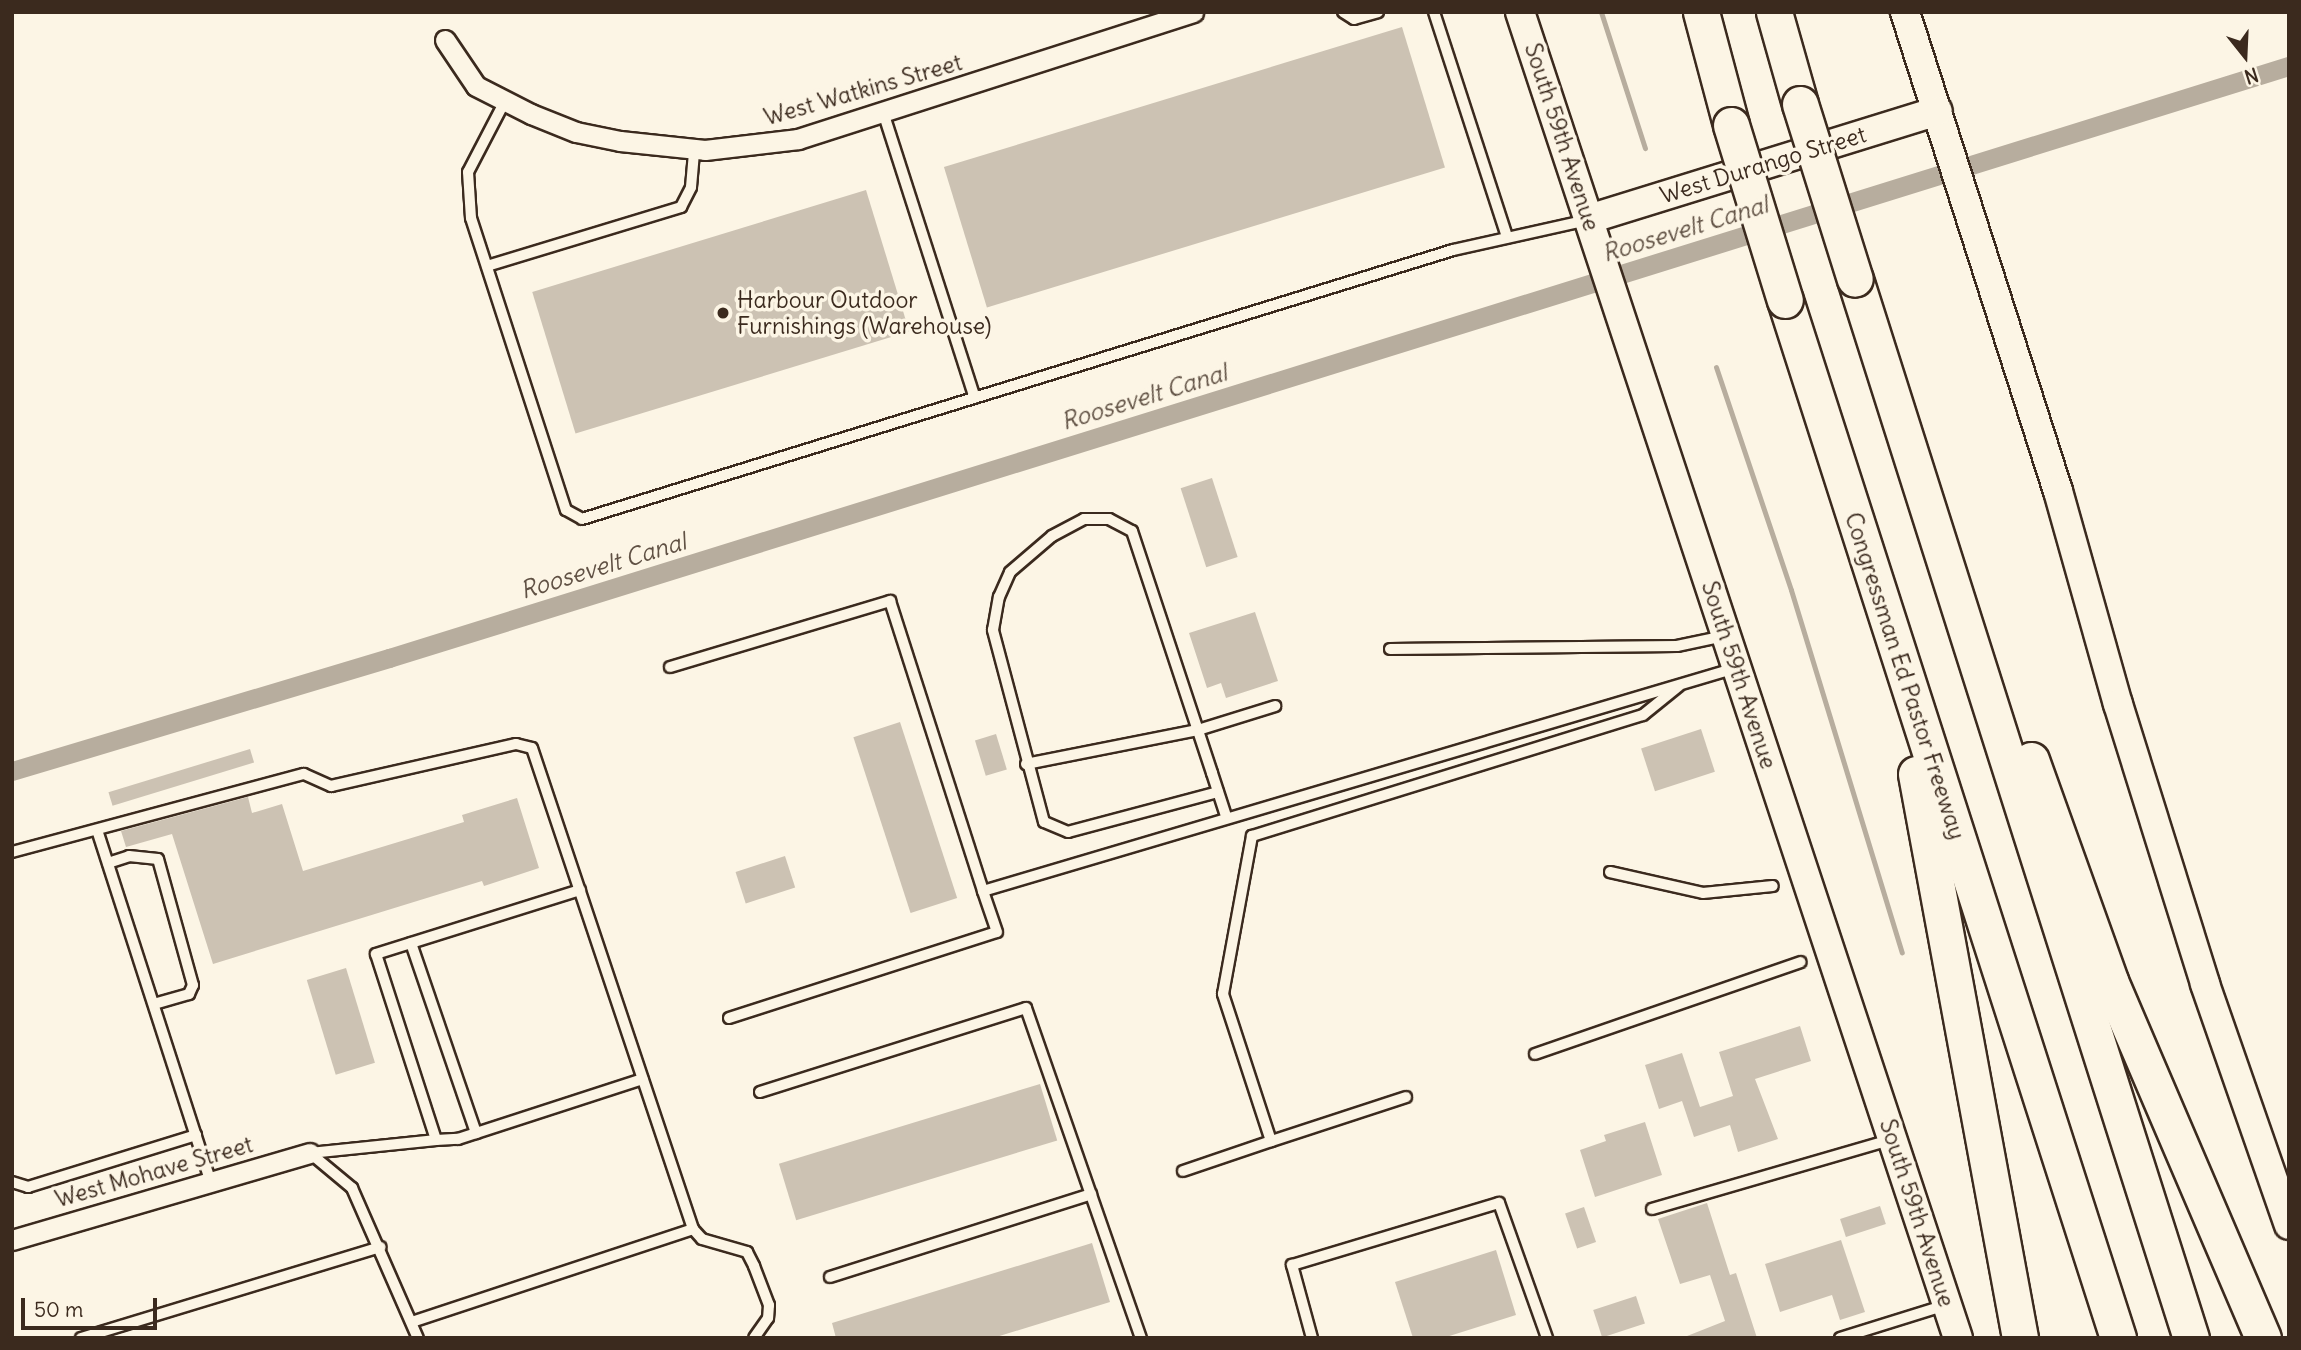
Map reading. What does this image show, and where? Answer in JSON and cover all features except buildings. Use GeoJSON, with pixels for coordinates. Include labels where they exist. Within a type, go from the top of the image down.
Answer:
{"type":"FeatureCollection","features":[{"type":"Feature","properties":{"kind":"highway","name":"Congressman Ed Pastor Freeway"},"geometry":{"type":"LineString","coordinates":[[1701,12],[1731,125],[1785,300],[2118,1338]]}},
{"type":"Feature","properties":{"kind":"highway"},"geometry":{"type":"LineString","coordinates":[[1774,12],[1855,279],[2191,1338]]}},
{"type":"Feature","properties":{"kind":"highway"},"geometry":{"type":"LineString","coordinates":[[1964,620],[1997,664],[2110,981],[2263,1338]]}},
{"type":"Feature","properties":{"kind":"highway"},"geometry":{"type":"LineString","coordinates":[[1909,690],[1918,789],[1951,944],[2020,1338]]}},
{"type":"Feature","properties":{"kind":"main road","name":"South 59th Avenue"},"geometry":{"type":"LineString","coordinates":[[1520,12],[1958,1338]]}},
{"type":"Feature","properties":{"kind":"main road"},"geometry":{"type":"LineString","coordinates":[[1905,12],[2058,491],[2118,704],[2201,971],[2289,1225]]}},
{"type":"Feature","properties":{"kind":"main road","name":"West Durango Street"},"geometry":{"type":"LineString","coordinates":[[1588,219],[1938,111]]}},
{"type":"Feature","properties":{"kind":"street","name":"West Watkins Street"},"geometry":{"type":"LineString","coordinates":[[445,40],[476,86],[576,132],[694,149],[747,148],[798,139],[1193,12]]}},
{"type":"Feature","properties":{"kind":"street","name":"West Mohave Street"},"geometry":{"type":"LineString","coordinates":[[12,1240],[210,1180],[310,1153]]}},
{"type":"Feature","properties":{"kind":"lane"},"geometry":{"type":"LineString","coordinates":[[1343,12],[1354,19],[1378,12]]}},
{"type":"Feature","properties":{"kind":"lane"},"geometry":{"type":"LineString","coordinates":[[1434,12],[1507,237]]}},
{"type":"Feature","properties":{"kind":"lane"},"geometry":{"type":"LineString","coordinates":[[505,101],[468,172],[471,218],[566,510],[582,519],[1453,250],[1588,219]]}},
{"type":"Feature","properties":{"kind":"lane"},"geometry":{"type":"LineString","coordinates":[[883,113],[975,398]]}},
{"type":"Feature","properties":{"kind":"lane"},"geometry":{"type":"LineString","coordinates":[[487,266],[681,207],[691,187],[694,149]]}},
{"type":"Feature","properties":{"kind":"lane"},"geometry":{"type":"LineString","coordinates":[[1218,792],[1068,832],[1044,822],[998,659],[994,612],[1010,572],[1052,536],[1084,519],[1110,519],[1132,531],[1226,816]]}},
{"type":"Feature","properties":{"kind":"lane"},"geometry":{"type":"LineString","coordinates":[[670,667],[890,601],[997,932],[729,1018]]}},
{"type":"Feature","properties":{"kind":"lane"},"geometry":{"type":"LineString","coordinates":[[1391,649],[1677,646],[1726,636]]}},
{"type":"Feature","properties":{"kind":"lane"},"geometry":{"type":"LineString","coordinates":[[983,891],[1226,816],[1736,667]]}},
{"type":"Feature","properties":{"kind":"lane"},"geometry":{"type":"LineString","coordinates":[[1271,1141],[1223,994],[1252,836],[1643,715],[1683,683]]}},
{"type":"Feature","properties":{"kind":"lane"},"geometry":{"type":"LineString","coordinates":[[1026,764],[1198,730],[1275,706]]}},
{"type":"Feature","properties":{"kind":"lane"},"geometry":{"type":"LineString","coordinates":[[12,852],[85,830],[98,833],[304,774],[331,786],[516,744],[533,748],[693,1229],[702,1239],[747,1252],[769,1305],[768,1318],[754,1338]]}},
{"type":"Feature","properties":{"kind":"lane"},"geometry":{"type":"LineString","coordinates":[[98,833],[210,1180]]}},
{"type":"Feature","properties":{"kind":"lane"},"geometry":{"type":"LineString","coordinates":[[108,863],[129,856],[158,859],[193,985],[189,994],[154,1004]]}},
{"type":"Feature","properties":{"kind":"lane"},"geometry":{"type":"LineString","coordinates":[[1610,872],[1703,894],[1773,886]]}},
{"type":"Feature","properties":{"kind":"lane"},"geometry":{"type":"LineString","coordinates":[[436,1140],[376,954],[580,890]]}},
{"type":"Feature","properties":{"kind":"lane"},"geometry":{"type":"LineString","coordinates":[[411,943],[476,1133]]}},
{"type":"Feature","properties":{"kind":"lane"},"geometry":{"type":"LineString","coordinates":[[1535,1054],[1801,962]]}},
{"type":"Feature","properties":{"kind":"lane"},"geometry":{"type":"LineString","coordinates":[[760,1092],[1026,1009],[1141,1338]]}},
{"type":"Feature","properties":{"kind":"lane"},"geometry":{"type":"LineString","coordinates":[[310,1153],[436,1140],[476,1133],[643,1079]]}},
{"type":"Feature","properties":{"kind":"lane"},"geometry":{"type":"LineString","coordinates":[[1183,1171],[1406,1097]]}},
{"type":"Feature","properties":{"kind":"lane"},"geometry":{"type":"LineString","coordinates":[[12,1182],[27,1187],[197,1135]]}},
{"type":"Feature","properties":{"kind":"lane"},"geometry":{"type":"LineString","coordinates":[[1652,1209],[1893,1139]]}},
{"type":"Feature","properties":{"kind":"lane"},"geometry":{"type":"LineString","coordinates":[[310,1153],[352,1188],[381,1247],[418,1338]]}},
{"type":"Feature","properties":{"kind":"lane"},"geometry":{"type":"LineString","coordinates":[[830,1277],[1091,1194]]}},
{"type":"Feature","properties":{"kind":"lane"},"geometry":{"type":"LineString","coordinates":[[1312,1338],[1292,1265],[1499,1203],[1548,1338]]}},
{"type":"Feature","properties":{"kind":"lane"},"geometry":{"type":"LineString","coordinates":[[412,1322],[693,1229]]}},
{"type":"Feature","properties":{"kind":"lane"},"geometry":{"type":"LineString","coordinates":[[81,1338],[381,1247]]}},
{"type":"Feature","properties":{"kind":"lane"},"geometry":{"type":"LineString","coordinates":[[1840,1338],[1946,1305]]}},
{"type":"Feature","properties":{"kind":"waterway"},"geometry":{"type":"LineString","coordinates":[[1601,12],[1645,148]]}},
{"type":"Feature","properties":{"kind":"waterway","name":"Roosevelt Canal"},"geometry":{"type":"LineString","coordinates":[[12,771],[389,658],[2289,66]]}},
{"type":"Feature","properties":{"kind":"waterway"},"geometry":{"type":"LineString","coordinates":[[1716,367],[1791,590],[1902,952]]}},
{"type":"Feature","properties":{"kind":"place","name":"Harbour Outdoor Furnishings (Warehouse)"},"geometry":{"type":"Point","coordinates":[723,313]}}]}
